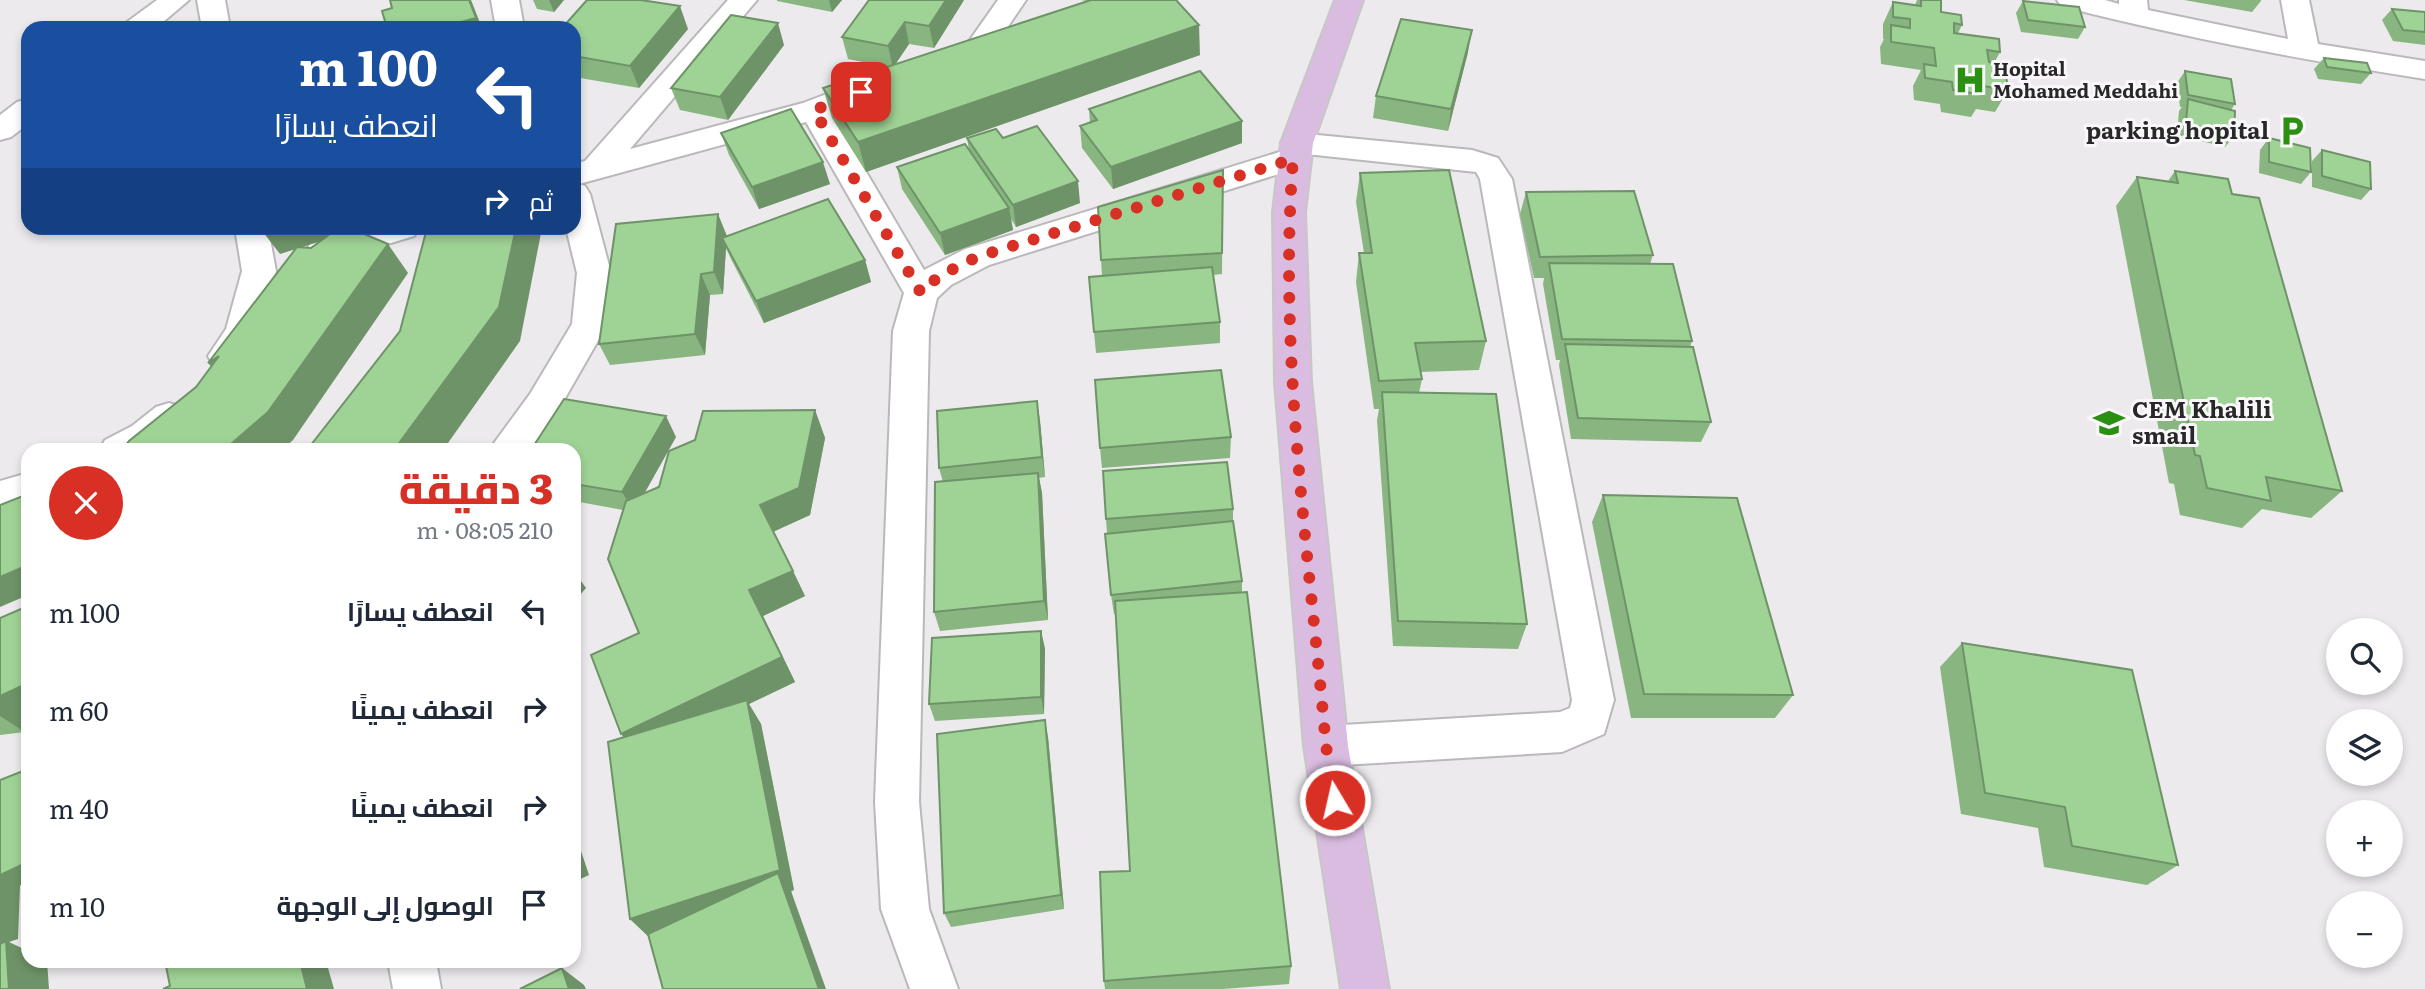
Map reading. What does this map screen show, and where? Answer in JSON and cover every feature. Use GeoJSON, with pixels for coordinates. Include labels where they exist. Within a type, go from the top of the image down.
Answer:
{"type":"FeatureCollection","features":[{"type":"Feature","properties":{"kind":"main road"},"geometry":{"type":"LineString","coordinates":[[1349,0],[1295,151],[1289,212],[1293,382],[1326,746],[1365,989]]}},
{"type":"Feature","properties":{"kind":"street"},"geometry":{"type":"LineString","coordinates":[[146,21],[175,0]]}},
{"type":"Feature","properties":{"kind":"street"},"geometry":{"type":"LineString","coordinates":[[211,0],[215,21]]}},
{"type":"Feature","properties":{"kind":"street"},"geometry":{"type":"LineString","coordinates":[[505,0],[509,21]]}},
{"type":"Feature","properties":{"kind":"street"},"geometry":{"type":"LineString","coordinates":[[513,443],[543,404],[589,325],[594,273],[581,180],[743,0]]}},
{"type":"Feature","properties":{"kind":"street"},"geometry":{"type":"LineString","coordinates":[[1012,0],[967,52],[1020,35]]}},
{"type":"Feature","properties":{"kind":"street"},"geometry":{"type":"LineString","coordinates":[[2071,0],[2134,8],[2305,51],[2425,70]]}},
{"type":"Feature","properties":{"kind":"street"},"geometry":{"type":"LineString","coordinates":[[2295,0],[2305,51]]}},
{"type":"Feature","properties":{"kind":"street"},"geometry":{"type":"LineString","coordinates":[[581,180],[814,110],[903,76]]}},
{"type":"Feature","properties":{"kind":"street"},"geometry":{"type":"LineString","coordinates":[[814,110],[921,293]]}},
{"type":"Feature","properties":{"kind":"street"},"geometry":{"type":"LineString","coordinates":[[0,130],[21,114]]}},
{"type":"Feature","properties":{"kind":"street"},"geometry":{"type":"LineString","coordinates":[[934,989],[905,909],[897,802],[911,331],[921,293],[939,276],[977,257],[1295,151],[1472,160],[1487,165],[1496,179],[1593,700],[1589,720],[1562,732],[1326,746]]}},
{"type":"Feature","properties":{"kind":"street"},"geometry":{"type":"LineString","coordinates":[[257,235],[281,265]]}},
{"type":"Feature","properties":{"kind":"street"},"geometry":{"type":"LineString","coordinates":[[132,443],[145,436],[200,392],[243,332],[281,265],[379,235]]}},
{"type":"Feature","properties":{"kind":"street"},"geometry":{"type":"LineString","coordinates":[[0,497],[21,490]]}},
{"type":"Feature","properties":{"kind":"street"},"geometry":{"type":"LineString","coordinates":[[413,968],[417,989]]}},
{"type":"Feature","properties":{"kind":"building"},"geometry":{"type":"Polygon","coordinates":[[[390,0],[469,0],[476,18],[465,21],[385,21],[382,11],[392,8],[390,0]]]}},
{"type":"Feature","properties":{"kind":"building"},"geometry":{"type":"Polygon","coordinates":[[[587,0],[641,0],[680,6],[630,66],[581,57],[581,21],[568,21],[587,0]]]}},
{"type":"Feature","properties":{"kind":"building"},"geometry":{"type":"Polygon","coordinates":[[[869,0],[946,0],[929,26],[905,22],[888,46],[842,37],[869,0]]]}},
{"type":"Feature","properties":{"kind":"building"},"geometry":{"type":"Polygon","coordinates":[[[1091,0],[1176,0],[1199,25],[858,142],[823,88],[1091,0]]]}},
{"type":"Feature","properties":{"kind":"building"},"geometry":{"type":"Polygon","coordinates":[[[1921,0],[1941,0],[1941,12],[1961,15],[1962,25],[1954,23],[1954,33],[1999,39],[2000,52],[1987,50],[1989,62],[1996,64],[1997,74],[2006,75],[2008,90],[1983,86],[1984,95],[1953,90],[1952,82],[1925,78],[1924,64],[1936,66],[1934,48],[1891,42],[1891,25],[1910,28],[1910,19],[1893,17],[1893,2],[1921,6],[1921,0]]]}},
{"type":"Feature","properties":{"kind":"building"},"geometry":{"type":"Polygon","coordinates":[[[2023,1],[2079,7],[2085,27],[2028,20],[2023,1]]]}},
{"type":"Feature","properties":{"kind":"building"},"geometry":{"type":"Polygon","coordinates":[[[2392,9],[2425,12],[2425,32],[2403,30],[2392,9]]]}},
{"type":"Feature","properties":{"kind":"building"},"geometry":{"type":"Polygon","coordinates":[[[731,15],[778,23],[720,97],[671,88],[731,15]]]}},
{"type":"Feature","properties":{"kind":"building"},"geometry":{"type":"Polygon","coordinates":[[[1401,19],[1472,30],[1451,109],[1376,96],[1401,19]]]}},
{"type":"Feature","properties":{"kind":"building"},"geometry":{"type":"Polygon","coordinates":[[[2324,58],[2367,63],[2371,73],[2327,67],[2324,58]]]}},
{"type":"Feature","properties":{"kind":"building"},"geometry":{"type":"Polygon","coordinates":[[[1200,71],[1242,121],[1111,167],[1080,126],[1097,120],[1089,109],[1200,71]]]}},
{"type":"Feature","properties":{"kind":"building"},"geometry":{"type":"Polygon","coordinates":[[[2185,71],[2231,79],[2235,104],[2188,95],[2185,71]]]}},
{"type":"Feature","properties":{"kind":"building"},"geometry":{"type":"Polygon","coordinates":[[[2188,99],[2235,111],[2234,136],[2186,123],[2188,99]]]}},
{"type":"Feature","properties":{"kind":"building"},"geometry":{"type":"Polygon","coordinates":[[[791,109],[823,162],[752,187],[721,133],[791,109]]]}},
{"type":"Feature","properties":{"kind":"building"},"geometry":{"type":"Polygon","coordinates":[[[1037,126],[1078,181],[1013,205],[967,138],[996,129],[1003,138],[1037,126]]]}},
{"type":"Feature","properties":{"kind":"building"},"geometry":{"type":"Polygon","coordinates":[[[2269,138],[2310,148],[2311,172],[2269,162],[2269,138]]]}},
{"type":"Feature","properties":{"kind":"building"},"geometry":{"type":"Polygon","coordinates":[[[965,144],[1009,208],[940,233],[897,167],[965,144]]]}},
{"type":"Feature","properties":{"kind":"building"},"geometry":{"type":"Polygon","coordinates":[[[2322,150],[2370,162],[2371,189],[2322,176],[2322,150]]]}},
{"type":"Feature","properties":{"kind":"building"},"geometry":{"type":"Polygon","coordinates":[[[1223,170],[1222,253],[1101,260],[1098,207],[1223,170]]]}},
{"type":"Feature","properties":{"kind":"building"},"geometry":{"type":"Polygon","coordinates":[[[1449,170],[1486,341],[1415,343],[1422,379],[1379,381],[1359,253],[1372,253],[1360,173],[1449,170]]]}},
{"type":"Feature","properties":{"kind":"building"},"geometry":{"type":"Polygon","coordinates":[[[2175,171],[2228,179],[2232,194],[2259,198],[2342,491],[2266,477],[2271,501],[2207,488],[2200,456],[2195,455],[2137,177],[2178,183],[2175,171]]]}},
{"type":"Feature","properties":{"kind":"building"},"geometry":{"type":"Polygon","coordinates":[[[1634,191],[1653,255],[1540,257],[1526,192],[1634,191]]]}},
{"type":"Feature","properties":{"kind":"building"},"geometry":{"type":"Polygon","coordinates":[[[828,199],[865,260],[756,301],[722,238],[828,199]]]}},
{"type":"Feature","properties":{"kind":"building"},"geometry":{"type":"Polygon","coordinates":[[[718,214],[714,272],[701,274],[695,334],[599,344],[616,224],[718,214]]]}},
{"type":"Feature","properties":{"kind":"building"},"geometry":{"type":"Polygon","coordinates":[[[329,235],[367,235],[388,244],[268,412],[232,443],[127,443],[196,387],[219,356],[208,363],[297,247],[311,248],[329,235]]]}},
{"type":"Feature","properties":{"kind":"building"},"geometry":{"type":"Polygon","coordinates":[[[425,235],[514,235],[499,307],[399,443],[312,443],[400,331],[425,235]]]}},
{"type":"Feature","properties":{"kind":"building"},"geometry":{"type":"Polygon","coordinates":[[[1549,263],[1673,264],[1692,341],[1562,339],[1549,263]]]}},
{"type":"Feature","properties":{"kind":"building"},"geometry":{"type":"Polygon","coordinates":[[[1212,267],[1220,322],[1094,332],[1089,277],[1212,267]]]}},
{"type":"Feature","properties":{"kind":"building"},"geometry":{"type":"Polygon","coordinates":[[[1565,344],[1693,347],[1711,422],[1578,418],[1565,344]]]}},
{"type":"Feature","properties":{"kind":"building"},"geometry":{"type":"Polygon","coordinates":[[[1221,370],[1231,437],[1100,448],[1095,380],[1221,370]]]}},
{"type":"Feature","properties":{"kind":"building"},"geometry":{"type":"Polygon","coordinates":[[[1382,392],[1496,394],[1527,624],[1398,621],[1382,392]]]}},
{"type":"Feature","properties":{"kind":"building"},"geometry":{"type":"Polygon","coordinates":[[[564,399],[666,416],[622,492],[581,485],[581,443],[536,443],[564,399]]]}},
{"type":"Feature","properties":{"kind":"building"},"geometry":{"type":"Polygon","coordinates":[[[1037,401],[1042,457],[939,468],[937,411],[1037,401]]]}},
{"type":"Feature","properties":{"kind":"building"},"geometry":{"type":"Polygon","coordinates":[[[815,410],[799,488],[760,505],[793,571],[749,590],[782,657],[621,734],[591,655],[639,633],[608,559],[626,501],[659,487],[669,451],[695,440],[703,411],[815,410]]]}},
{"type":"Feature","properties":{"kind":"building"},"geometry":{"type":"Polygon","coordinates":[[[1227,462],[1233,509],[1106,519],[1103,471],[1227,462]]]}},
{"type":"Feature","properties":{"kind":"building"},"geometry":{"type":"Polygon","coordinates":[[[1038,473],[1044,601],[934,612],[935,482],[1038,473]]]}},
{"type":"Feature","properties":{"kind":"building"},"geometry":{"type":"Polygon","coordinates":[[[1603,495],[1737,498],[1793,695],[1644,694],[1603,495]]]}},
{"type":"Feature","properties":{"kind":"building"},"geometry":{"type":"Polygon","coordinates":[[[21,497],[21,568],[0,577],[0,505],[21,497]]]}},
{"type":"Feature","properties":{"kind":"building"},"geometry":{"type":"Polygon","coordinates":[[[1233,521],[1242,581],[1111,595],[1105,534],[1233,521]]]}},
{"type":"Feature","properties":{"kind":"building"},"geometry":{"type":"Polygon","coordinates":[[[1247,592],[1291,966],[1104,981],[1100,872],[1130,871],[1115,601],[1247,592]]]}},
{"type":"Feature","properties":{"kind":"building"},"geometry":{"type":"Polygon","coordinates":[[[21,609],[21,686],[0,696],[0,618],[21,609]]]}},
{"type":"Feature","properties":{"kind":"building"},"geometry":{"type":"Polygon","coordinates":[[[1041,631],[1041,697],[929,704],[932,638],[1041,631]]]}},
{"type":"Feature","properties":{"kind":"building"},"geometry":{"type":"Polygon","coordinates":[[[1962,643],[2132,670],[2178,865],[2072,846],[2065,807],[1985,793],[1962,643]]]}},
{"type":"Feature","properties":{"kind":"building"},"geometry":{"type":"Polygon","coordinates":[[[747,700],[780,870],[630,919],[608,742],[747,700]]]}},
{"type":"Feature","properties":{"kind":"building"},"geometry":{"type":"Polygon","coordinates":[[[1045,720],[1061,895],[944,913],[937,734],[1045,720]]]}},
{"type":"Feature","properties":{"kind":"building"},"geometry":{"type":"Polygon","coordinates":[[[21,772],[21,865],[0,875],[0,780],[21,772]]]}},
{"type":"Feature","properties":{"kind":"building"},"geometry":{"type":"Polygon","coordinates":[[[778,873],[819,989],[663,989],[648,934],[778,873]]]}},
{"type":"Feature","properties":{"kind":"building"},"geometry":{"type":"Polygon","coordinates":[[[6,941],[9,989],[0,989],[0,944],[6,941]]]}},
{"type":"Feature","properties":{"kind":"building"},"geometry":{"type":"Polygon","coordinates":[[[166,968],[302,968],[307,989],[163,989],[170,986],[166,968]]]}},
{"type":"Feature","properties":{"kind":"building"},"geometry":{"type":"Polygon","coordinates":[[[562,968],[569,989],[520,989],[562,968]]]}},
{"type":"Feature","properties":{"kind":"place","name":"Hopital Mohamed Meddahi"},"geometry":{"type":"Point","coordinates":[1970,80]}},
{"type":"Feature","properties":{"kind":"place","name":"parking hopital"},"geometry":{"type":"Point","coordinates":[2292,131]}},
{"type":"Feature","properties":{"kind":"place","name":"CEM Khalili smail"},"geometry":{"type":"Point","coordinates":[2109,423]}},
{"type":"Feature","properties":{"kind":"route"},"geometry":{"type":"LineString","coordinates":[[861,92],[814,110],[921,293],[939,276],[977,257],[1293,159],[1289,212],[1293,382],[1326,746],[1335,800]]}}]}
